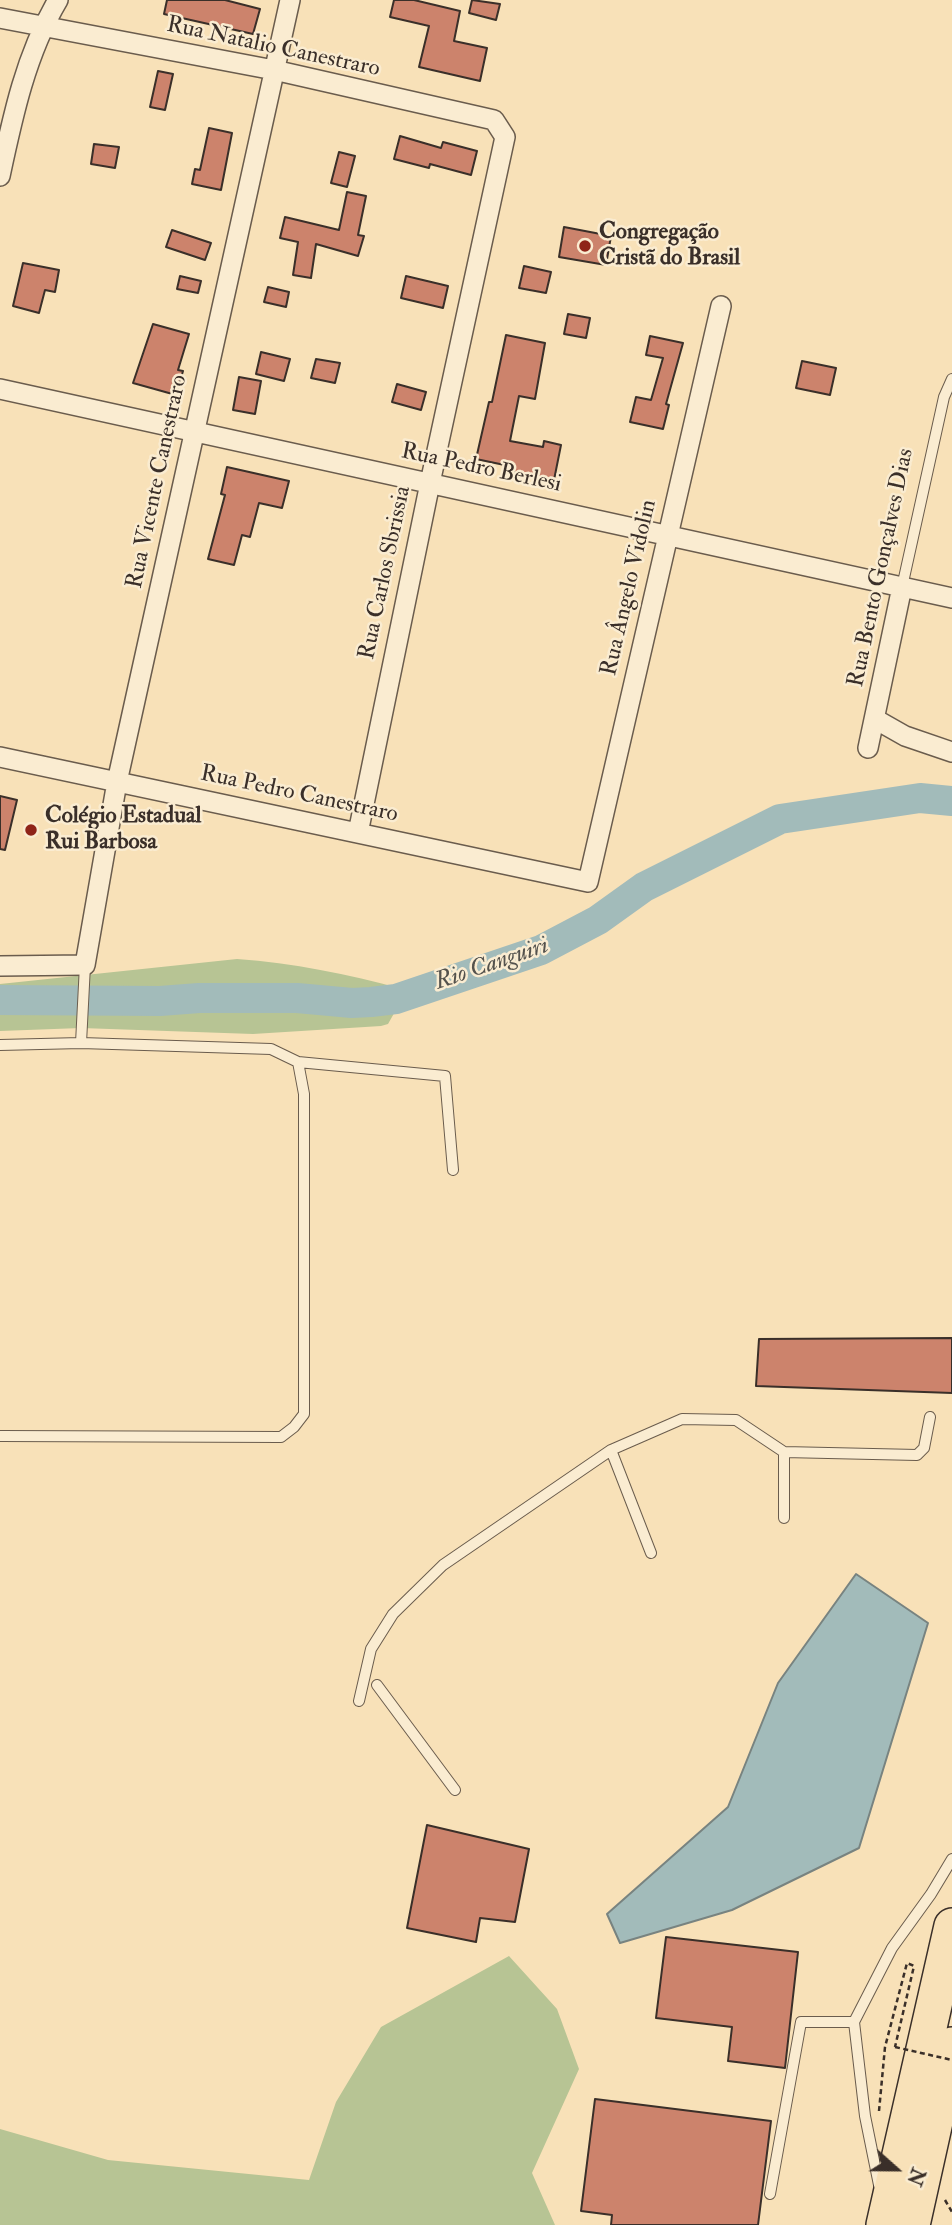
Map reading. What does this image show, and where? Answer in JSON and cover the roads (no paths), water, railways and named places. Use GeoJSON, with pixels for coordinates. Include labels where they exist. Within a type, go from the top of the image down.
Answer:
{"type":"FeatureCollection","features":[{"type":"Feature","properties":{"kind":"highway"},"geometry":{"type":"LineString","coordinates":[[894,2223],[952,1926]]}},
{"type":"Feature","properties":{"kind":"highway"},"geometry":{"type":"LineString","coordinates":[[894,2223],[952,2045]]}},
{"type":"Feature","properties":{"kind":"street"},"geometry":{"type":"LineString","coordinates":[[0,176],[23,80],[41,27],[58,0]]}},
{"type":"Feature","properties":{"kind":"street","name":"Rua Vicente Canestraro"},"geometry":{"type":"LineString","coordinates":[[85,971],[117,782],[290,0]]}},
{"type":"Feature","properties":{"kind":"street","name":"Rua Natalio Canestraro"},"geometry":{"type":"LineString","coordinates":[[0,18],[274,70],[494,120]]}},
{"type":"Feature","properties":{"kind":"street","name":"Rua Carlos Sbrissia"},"geometry":{"type":"LineString","coordinates":[[358,833],[505,137],[494,120]]}},
{"type":"Feature","properties":{"kind":"street","name":"Rua Ângelo Vidolin"},"geometry":{"type":"LineString","coordinates":[[588,882],[721,306]]}},
{"type":"Feature","properties":{"kind":"street","name":"Rua Pedro Berlesi"},"geometry":{"type":"LineString","coordinates":[[0,389],[952,598]]}},
{"type":"Feature","properties":{"kind":"street","name":"Rua Bento Gonçalves Dias"},"geometry":{"type":"LineString","coordinates":[[868,748],[902,587]]}},
{"type":"Feature","properties":{"kind":"street"},"geometry":{"type":"LineString","coordinates":[[876,719],[905,736],[952,752]]}},
{"type":"Feature","properties":{"kind":"street","name":"Rua Pedro Canestraro"},"geometry":{"type":"LineString","coordinates":[[0,757],[588,882]]}},
{"type":"Feature","properties":{"kind":"street"},"geometry":{"type":"LineString","coordinates":[[0,966],[85,971]]}},
{"type":"Feature","properties":{"kind":"lane","name":"Rua Bento Gonçalves Dias"},"geometry":{"type":"LineString","coordinates":[[902,587],[944,397],[952,379]]}},
{"type":"Feature","properties":{"kind":"lane"},"geometry":{"type":"LineString","coordinates":[[81,1044],[85,971]]}},
{"type":"Feature","properties":{"kind":"lane"},"geometry":{"type":"LineString","coordinates":[[0,1045],[271,1048],[298,1062],[444,1076],[453,1170]]}},
{"type":"Feature","properties":{"kind":"lane"},"geometry":{"type":"LineString","coordinates":[[0,1436],[281,1437],[294,1427],[304,1414],[304,1094],[298,1062]]}},
{"type":"Feature","properties":{"kind":"lane"},"geometry":{"type":"LineString","coordinates":[[359,1701],[371,1649],[401,1606],[443,1565],[611,1450],[682,1419],[736,1420],[784,1452],[917,1455],[924,1448],[930,1417]]}},
{"type":"Feature","properties":{"kind":"lane"},"geometry":{"type":"LineString","coordinates":[[611,1450],[651,1553]]}},
{"type":"Feature","properties":{"kind":"lane"},"geometry":{"type":"LineString","coordinates":[[783,1518],[784,1452]]}},
{"type":"Feature","properties":{"kind":"lane"},"geometry":{"type":"LineString","coordinates":[[377,1685],[455,1790]]}},
{"type":"Feature","properties":{"kind":"lane"},"geometry":{"type":"LineString","coordinates":[[894,2223],[865,2116],[854,2022],[892,1948],[931,1894],[952,1858]]}},
{"type":"Feature","properties":{"kind":"lane"},"geometry":{"type":"LineString","coordinates":[[770,2194],[801,2022],[854,2022]]}},
{"type":"Feature","properties":{"kind":"water"},"geometry":{"type":"Polygon","coordinates":[[[856,1574],[928,1623],[859,1848],[732,1910],[620,1943],[607,1914],[728,1807],[778,1683],[856,1574]]]}},
{"type":"Feature","properties":{"kind":"waterway","name":"Rio Canguiri"},"geometry":{"type":"LineString","coordinates":[[0,1000],[297,998],[352,1003],[396,999],[541,950],[598,920],[644,887],[780,819],[920,798],[952,801]]}},
{"type":"Feature","properties":{"kind":"place","name":"Congregação Cristã do Brasil"},"geometry":{"type":"Point","coordinates":[585,246]}},
{"type":"Feature","properties":{"kind":"place","name":"Colégio Estadual Rui Barbosa"},"geometry":{"type":"Point","coordinates":[31,830]}}]}
